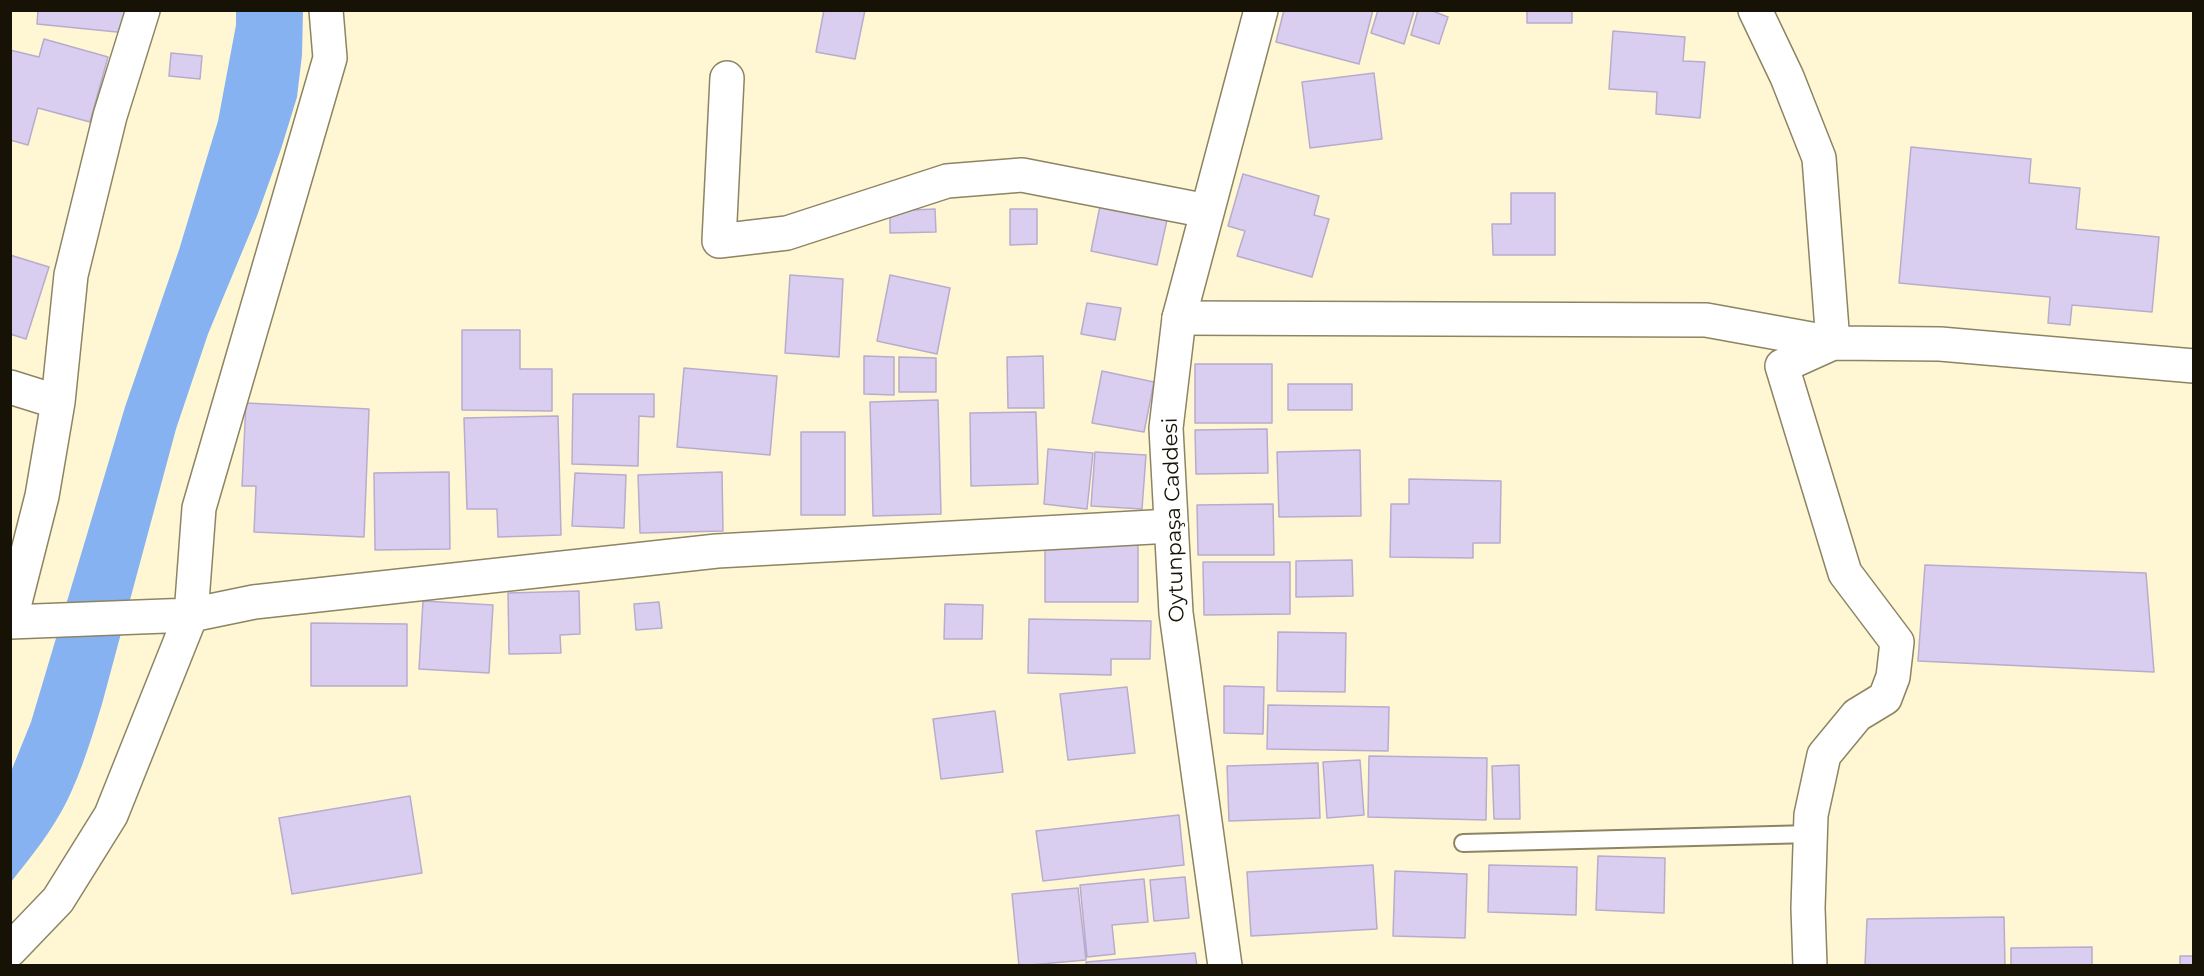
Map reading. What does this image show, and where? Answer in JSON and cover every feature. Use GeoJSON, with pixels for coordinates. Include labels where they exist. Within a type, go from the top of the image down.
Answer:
{"type":"FeatureCollection","features":[{"type":"Feature","properties":{"kind":"street"},"geometry":{"type":"LineString","coordinates":[[143,10],[111,116],[71,274],[58,402],[42,496],[10,622],[191,615],[254,602],[717,551],[1171,526]]}},
{"type":"Feature","properties":{"kind":"street"},"geometry":{"type":"LineString","coordinates":[[10,950],[58,900],[111,815],[191,615],[199,508],[330,58],[326,10]]}},
{"type":"Feature","properties":{"kind":"street","name":"Oytunpaşa Caddesi"},"geometry":{"type":"LineString","coordinates":[[1225,966],[1176,614],[1166,428],[1179,318],[1261,10]]}},
{"type":"Feature","properties":{"kind":"street"},"geometry":{"type":"LineString","coordinates":[[1755,10],[1787,77],[1819,158],[1833,343]]}},
{"type":"Feature","properties":{"kind":"street"},"geometry":{"type":"LineString","coordinates":[[727,78],[719,241],[787,233],[947,181],[1022,175],[1207,211]]}},
{"type":"Feature","properties":{"kind":"street"},"geometry":{"type":"LineString","coordinates":[[1179,318],[1706,320],[1833,343],[1940,344],[2193,366]]}},
{"type":"Feature","properties":{"kind":"street"},"geometry":{"type":"LineString","coordinates":[[1810,966],[1808,908],[1811,815],[1824,755],[1857,715],[1885,698],[1893,677],[1897,642],[1845,573],[1782,366],[1833,343]]}},
{"type":"Feature","properties":{"kind":"street"},"geometry":{"type":"LineString","coordinates":[[10,387],[58,402]]}},
{"type":"Feature","properties":{"kind":"lane"},"geometry":{"type":"LineString","coordinates":[[1462,843],[1811,834]]}},
{"type":"Feature","properties":{"kind":"water"},"geometry":{"type":"Polygon","coordinates":[[[236,11],[303,11],[302,55],[297,97],[257,216],[208,334],[176,429],[102,704],[82,765],[55,823],[11,882],[10,774],[31,722],[125,407],[179,250],[218,121],[236,25],[236,11]]]}},
{"type":"Feature","properties":{"kind":"building"},"geometry":{"type":"Polygon","coordinates":[[[38,10],[129,10],[127,33],[37,24],[38,10]]]}},
{"type":"Feature","properties":{"kind":"building"},"geometry":{"type":"Polygon","coordinates":[[[824,10],[865,10],[855,59],[816,52],[824,10]]]}},
{"type":"Feature","properties":{"kind":"building"},"geometry":{"type":"Polygon","coordinates":[[[1284,10],[1373,10],[1359,64],[1276,42],[1284,10]]]}},
{"type":"Feature","properties":{"kind":"building"},"geometry":{"type":"Polygon","coordinates":[[[1378,10],[1414,11],[1404,44],[1371,33],[1378,10]]]}},
{"type":"Feature","properties":{"kind":"building"},"geometry":{"type":"Polygon","coordinates":[[[1418,10],[1430,10],[1448,17],[1439,44],[1411,35],[1418,10]]]}},
{"type":"Feature","properties":{"kind":"building"},"geometry":{"type":"Polygon","coordinates":[[[1527,10],[1572,10],[1572,23],[1527,23],[1527,10]]]}},
{"type":"Feature","properties":{"kind":"building"},"geometry":{"type":"Polygon","coordinates":[[[1613,31],[1685,37],[1683,61],[1705,62],[1700,118],[1656,114],[1657,92],[1609,89],[1613,31]]]}},
{"type":"Feature","properties":{"kind":"building"},"geometry":{"type":"Polygon","coordinates":[[[44,39],[108,57],[90,122],[38,108],[28,145],[10,140],[10,50],[39,57],[44,39]]]}},
{"type":"Feature","properties":{"kind":"building"},"geometry":{"type":"Polygon","coordinates":[[[171,53],[202,56],[200,79],[169,76],[171,53]]]}},
{"type":"Feature","properties":{"kind":"building"},"geometry":{"type":"Polygon","coordinates":[[[1374,73],[1382,139],[1310,148],[1302,82],[1374,73]]]}},
{"type":"Feature","properties":{"kind":"building"},"geometry":{"type":"Polygon","coordinates":[[[1911,147],[2031,159],[2029,183],[2080,188],[2076,229],[2159,237],[2152,312],[2072,305],[2070,325],[2048,323],[2050,297],[1899,283],[1911,147]]]}},
{"type":"Feature","properties":{"kind":"building"},"geometry":{"type":"Polygon","coordinates":[[[1243,174],[1319,196],[1314,215],[1329,219],[1312,277],[1237,256],[1245,231],[1228,226],[1243,174]]]}},
{"type":"Feature","properties":{"kind":"building"},"geometry":{"type":"Polygon","coordinates":[[[1511,193],[1555,193],[1555,255],[1493,255],[1492,224],[1511,224],[1511,193]]]}},
{"type":"Feature","properties":{"kind":"building"},"geometry":{"type":"Polygon","coordinates":[[[1100,206],[1167,220],[1157,265],[1091,251],[1100,206]]]}},
{"type":"Feature","properties":{"kind":"building"},"geometry":{"type":"Polygon","coordinates":[[[935,209],[936,232],[890,233],[890,211],[935,209]]]}},
{"type":"Feature","properties":{"kind":"building"},"geometry":{"type":"Polygon","coordinates":[[[1010,209],[1037,209],[1037,244],[1010,245],[1010,209]]]}},
{"type":"Feature","properties":{"kind":"building"},"geometry":{"type":"Polygon","coordinates":[[[10,255],[49,267],[26,339],[10,334],[10,255]]]}},
{"type":"Feature","properties":{"kind":"building"},"geometry":{"type":"Polygon","coordinates":[[[790,275],[843,279],[839,357],[785,353],[790,275]]]}},
{"type":"Feature","properties":{"kind":"building"},"geometry":{"type":"Polygon","coordinates":[[[890,275],[950,288],[937,354],[877,341],[890,275]]]}},
{"type":"Feature","properties":{"kind":"building"},"geometry":{"type":"Polygon","coordinates":[[[1087,303],[1121,308],[1115,340],[1081,334],[1087,303]]]}},
{"type":"Feature","properties":{"kind":"building"},"geometry":{"type":"Polygon","coordinates":[[[462,330],[520,330],[520,369],[552,369],[552,411],[462,410],[462,330]]]}},
{"type":"Feature","properties":{"kind":"building"},"geometry":{"type":"Polygon","coordinates":[[[864,356],[894,357],[894,395],[864,394],[864,356]]]}},
{"type":"Feature","properties":{"kind":"building"},"geometry":{"type":"Polygon","coordinates":[[[1043,356],[1044,408],[1008,408],[1007,357],[1043,356]]]}},
{"type":"Feature","properties":{"kind":"building"},"geometry":{"type":"Polygon","coordinates":[[[899,357],[936,358],[936,392],[899,392],[899,357]]]}},
{"type":"Feature","properties":{"kind":"building"},"geometry":{"type":"Polygon","coordinates":[[[1195,364],[1272,364],[1272,423],[1195,423],[1195,364]]]}},
{"type":"Feature","properties":{"kind":"building"},"geometry":{"type":"Polygon","coordinates":[[[684,368],[777,376],[770,455],[677,447],[684,368]]]}},
{"type":"Feature","properties":{"kind":"building"},"geometry":{"type":"Polygon","coordinates":[[[1102,371],[1154,382],[1144,432],[1092,423],[1102,371]]]}},
{"type":"Feature","properties":{"kind":"building"},"geometry":{"type":"Polygon","coordinates":[[[1288,384],[1352,384],[1352,410],[1288,410],[1288,384]]]}},
{"type":"Feature","properties":{"kind":"building"},"geometry":{"type":"Polygon","coordinates":[[[573,394],[654,394],[654,417],[639,416],[638,466],[572,464],[573,394]]]}},
{"type":"Feature","properties":{"kind":"building"},"geometry":{"type":"Polygon","coordinates":[[[938,400],[941,514],[873,516],[870,402],[938,400]]]}},
{"type":"Feature","properties":{"kind":"building"},"geometry":{"type":"Polygon","coordinates":[[[246,403],[369,409],[364,537],[254,532],[256,486],[242,486],[246,403]]]}},
{"type":"Feature","properties":{"kind":"building"},"geometry":{"type":"Polygon","coordinates":[[[1036,412],[1038,484],[971,486],[970,413],[1036,412]]]}},
{"type":"Feature","properties":{"kind":"building"},"geometry":{"type":"Polygon","coordinates":[[[558,416],[561,535],[498,537],[497,509],[467,509],[464,418],[558,416]]]}},
{"type":"Feature","properties":{"kind":"building"},"geometry":{"type":"Polygon","coordinates":[[[1267,429],[1268,473],[1196,474],[1195,430],[1267,429]]]}},
{"type":"Feature","properties":{"kind":"building"},"geometry":{"type":"Polygon","coordinates":[[[801,432],[845,432],[845,515],[801,515],[801,432]]]}},
{"type":"Feature","properties":{"kind":"building"},"geometry":{"type":"Polygon","coordinates":[[[1048,449],[1093,453],[1087,509],[1044,504],[1048,449]]]}},
{"type":"Feature","properties":{"kind":"building"},"geometry":{"type":"Polygon","coordinates":[[[1360,450],[1361,516],[1279,517],[1277,452],[1360,450]]]}},
{"type":"Feature","properties":{"kind":"building"},"geometry":{"type":"Polygon","coordinates":[[[1095,452],[1146,455],[1142,509],[1091,506],[1095,452]]]}},
{"type":"Feature","properties":{"kind":"building"},"geometry":{"type":"Polygon","coordinates":[[[449,472],[450,549],[375,550],[374,473],[449,472]]]}},
{"type":"Feature","properties":{"kind":"building"},"geometry":{"type":"Polygon","coordinates":[[[722,472],[723,531],[640,533],[638,475],[722,472]]]}},
{"type":"Feature","properties":{"kind":"building"},"geometry":{"type":"Polygon","coordinates":[[[575,473],[626,475],[624,528],[572,526],[575,473]]]}},
{"type":"Feature","properties":{"kind":"building"},"geometry":{"type":"Polygon","coordinates":[[[1409,479],[1501,481],[1500,543],[1473,543],[1473,558],[1390,557],[1391,504],[1409,504],[1409,479]]]}},
{"type":"Feature","properties":{"kind":"building"},"geometry":{"type":"Polygon","coordinates":[[[1273,504],[1274,555],[1198,555],[1197,505],[1273,504]]]}},
{"type":"Feature","properties":{"kind":"building"},"geometry":{"type":"Polygon","coordinates":[[[1045,544],[1138,544],[1138,602],[1045,602],[1045,544]]]}},
{"type":"Feature","properties":{"kind":"building"},"geometry":{"type":"Polygon","coordinates":[[[1352,560],[1353,596],[1296,597],[1296,561],[1352,560]]]}},
{"type":"Feature","properties":{"kind":"building"},"geometry":{"type":"Polygon","coordinates":[[[1203,562],[1290,562],[1290,614],[1204,615],[1203,562]]]}},
{"type":"Feature","properties":{"kind":"building"},"geometry":{"type":"Polygon","coordinates":[[[1925,565],[2146,573],[2154,672],[1918,661],[1925,565]]]}},
{"type":"Feature","properties":{"kind":"building"},"geometry":{"type":"Polygon","coordinates":[[[579,591],[580,634],[560,635],[561,653],[509,654],[508,593],[579,591]]]}},
{"type":"Feature","properties":{"kind":"building"},"geometry":{"type":"Polygon","coordinates":[[[423,601],[493,605],[489,673],[419,669],[423,601]]]}},
{"type":"Feature","properties":{"kind":"building"},"geometry":{"type":"Polygon","coordinates":[[[659,602],[662,628],[636,630],[634,604],[659,602]]]}},
{"type":"Feature","properties":{"kind":"building"},"geometry":{"type":"Polygon","coordinates":[[[945,604],[983,605],[982,639],[944,639],[945,604]]]}},
{"type":"Feature","properties":{"kind":"building"},"geometry":{"type":"Polygon","coordinates":[[[1029,619],[1151,621],[1150,659],[1111,659],[1111,675],[1028,673],[1029,619]]]}},
{"type":"Feature","properties":{"kind":"building"},"geometry":{"type":"Polygon","coordinates":[[[311,623],[407,624],[407,686],[311,686],[311,623]]]}},
{"type":"Feature","properties":{"kind":"building"},"geometry":{"type":"Polygon","coordinates":[[[1278,632],[1346,633],[1345,692],[1277,691],[1278,632]]]}},
{"type":"Feature","properties":{"kind":"building"},"geometry":{"type":"Polygon","coordinates":[[[1224,686],[1264,687],[1263,734],[1224,733],[1224,686]]]}},
{"type":"Feature","properties":{"kind":"building"},"geometry":{"type":"Polygon","coordinates":[[[1127,687],[1135,753],[1068,760],[1060,694],[1127,687]]]}},
{"type":"Feature","properties":{"kind":"building"},"geometry":{"type":"Polygon","coordinates":[[[1268,705],[1389,707],[1388,751],[1267,749],[1268,705]]]}},
{"type":"Feature","properties":{"kind":"building"},"geometry":{"type":"Polygon","coordinates":[[[995,711],[1003,772],[941,779],[933,719],[995,711]]]}},
{"type":"Feature","properties":{"kind":"building"},"geometry":{"type":"Polygon","coordinates":[[[1369,756],[1487,758],[1486,820],[1368,817],[1369,756]]]}},
{"type":"Feature","properties":{"kind":"building"},"geometry":{"type":"Polygon","coordinates":[[[1360,760],[1364,815],[1327,818],[1323,762],[1360,760]]]}},
{"type":"Feature","properties":{"kind":"building"},"geometry":{"type":"Polygon","coordinates":[[[1318,763],[1320,818],[1229,821],[1227,766],[1318,763]]]}},
{"type":"Feature","properties":{"kind":"building"},"geometry":{"type":"Polygon","coordinates":[[[1519,765],[1520,819],[1494,819],[1492,766],[1519,765]]]}},
{"type":"Feature","properties":{"kind":"building"},"geometry":{"type":"Polygon","coordinates":[[[410,796],[422,873],[292,894],[279,818],[410,796]]]}},
{"type":"Feature","properties":{"kind":"building"},"geometry":{"type":"Polygon","coordinates":[[[1179,815],[1184,865],[1043,881],[1036,831],[1179,815]]]}},
{"type":"Feature","properties":{"kind":"building"},"geometry":{"type":"Polygon","coordinates":[[[1598,856],[1665,858],[1664,913],[1596,910],[1598,856]]]}},
{"type":"Feature","properties":{"kind":"building"},"geometry":{"type":"Polygon","coordinates":[[[1373,865],[1377,929],[1251,936],[1247,872],[1373,865]]]}},
{"type":"Feature","properties":{"kind":"building"},"geometry":{"type":"Polygon","coordinates":[[[1489,865],[1577,867],[1576,915],[1488,912],[1489,865]]]}},
{"type":"Feature","properties":{"kind":"building"},"geometry":{"type":"Polygon","coordinates":[[[1395,871],[1467,874],[1465,938],[1393,936],[1395,871]]]}},
{"type":"Feature","properties":{"kind":"building"},"geometry":{"type":"Polygon","coordinates":[[[1185,877],[1189,918],[1154,921],[1150,880],[1185,877]]]}},
{"type":"Feature","properties":{"kind":"building"},"geometry":{"type":"Polygon","coordinates":[[[1144,879],[1148,922],[1112,925],[1115,954],[1087,957],[1080,885],[1144,879]]]}},
{"type":"Feature","properties":{"kind":"building"},"geometry":{"type":"Polygon","coordinates":[[[1078,888],[1086,960],[1019,966],[1012,894],[1078,888]]]}},
{"type":"Feature","properties":{"kind":"building"},"geometry":{"type":"Polygon","coordinates":[[[2004,917],[2005,966],[1865,966],[1867,919],[2004,917]]]}},
{"type":"Feature","properties":{"kind":"building"},"geometry":{"type":"Polygon","coordinates":[[[2092,947],[2092,966],[2011,966],[2011,948],[2092,947]]]}},
{"type":"Feature","properties":{"kind":"building"},"geometry":{"type":"Polygon","coordinates":[[[1195,953],[1197,966],[1087,966],[1086,962],[1195,953]]]}},
{"type":"Feature","properties":{"kind":"building"},"geometry":{"type":"Polygon","coordinates":[[[2180,956],[2194,956],[2194,966],[2180,966],[2180,956]]]}}]}
